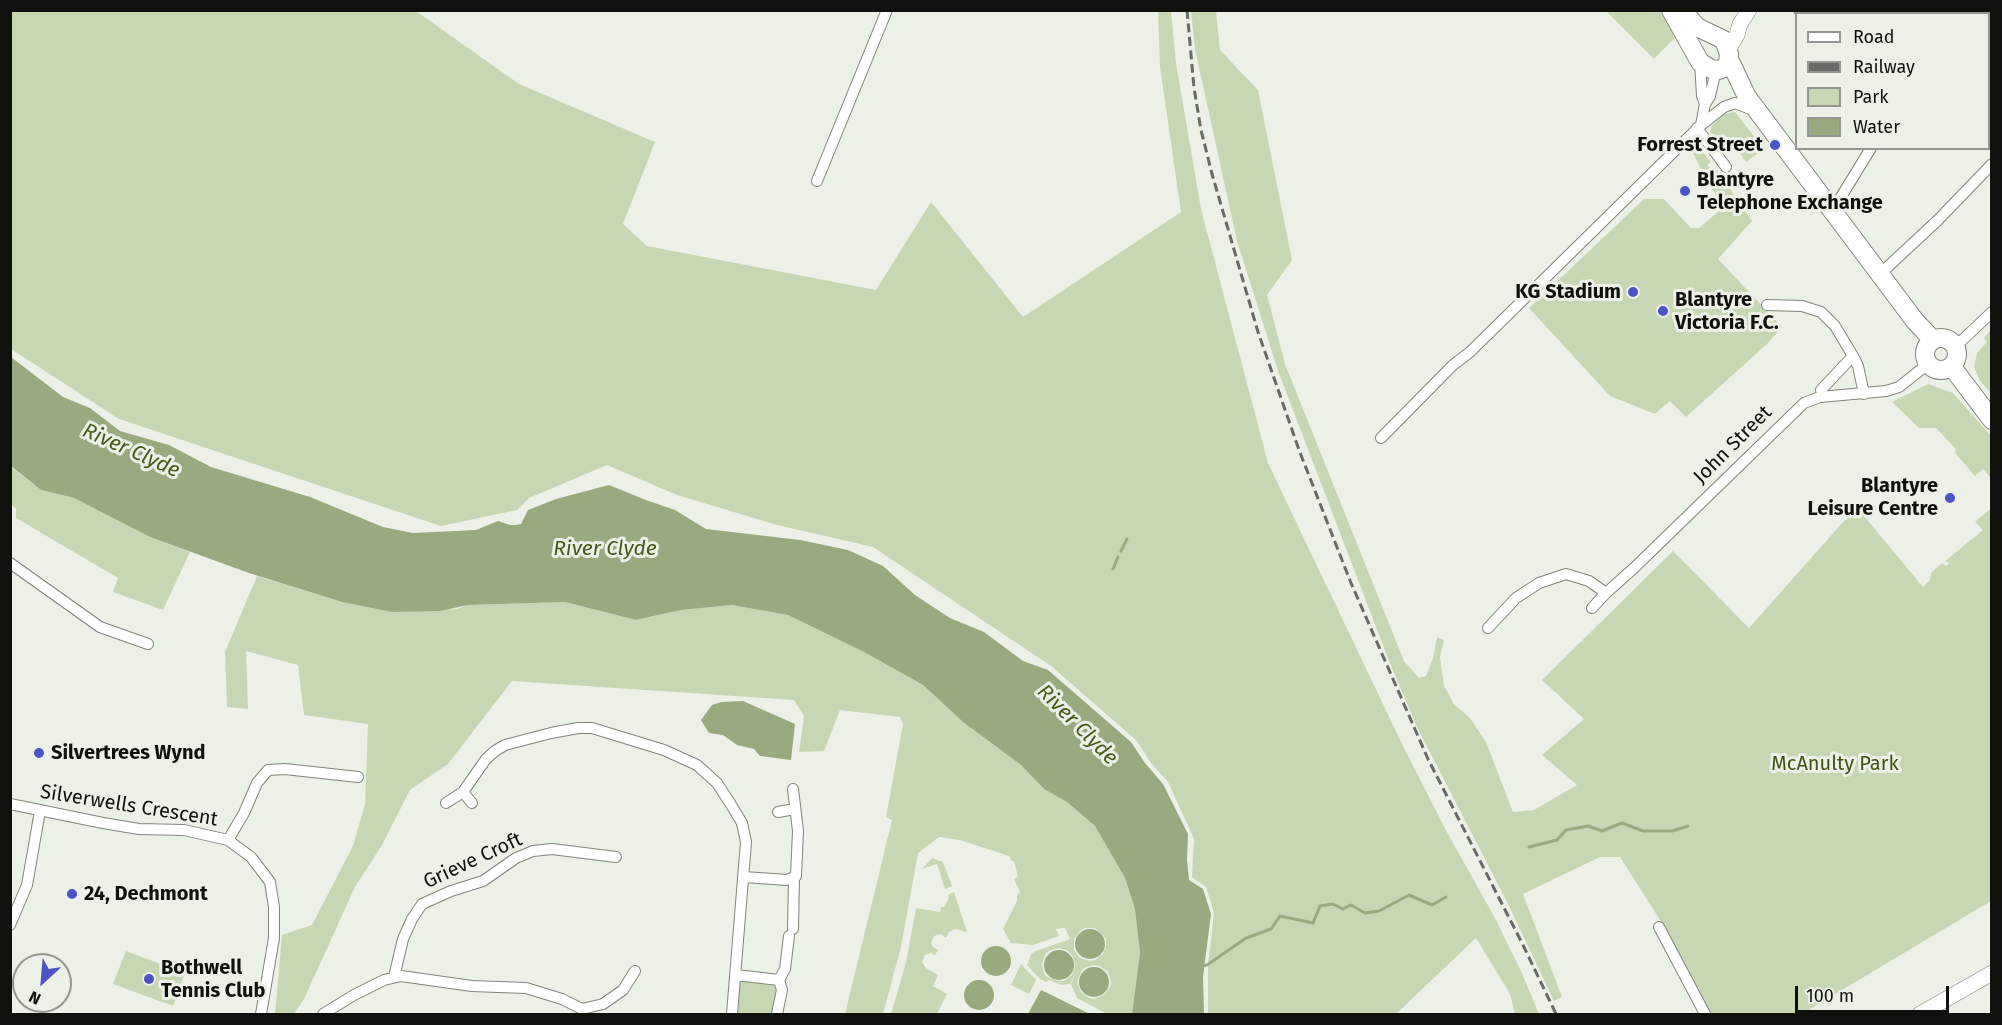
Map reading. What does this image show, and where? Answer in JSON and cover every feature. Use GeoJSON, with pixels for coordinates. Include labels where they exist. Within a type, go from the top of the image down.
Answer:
{"type":"FeatureCollection","features":[{"type":"Feature","properties":{"kind":"main road"},"geometry":{"type":"LineString","coordinates":[[1671,10],[1716,55]]}},
{"type":"Feature","properties":{"kind":"main road"},"geometry":{"type":"LineString","coordinates":[[1682,10],[1716,55],[1729,84],[1747,97],[1761,114],[1915,321],[1933,340]]}},
{"type":"Feature","properties":{"kind":"main road"},"geometry":{"type":"LineString","coordinates":[[1945,338],[1956,346],[1958,355],[1952,367],[1939,370],[1928,364],[1925,352],[1933,340],[1945,338]]}},
{"type":"Feature","properties":{"kind":"main road"},"geometry":{"type":"LineString","coordinates":[[1952,367],[1992,420]]}},
{"type":"Feature","properties":{"kind":"street"},"geometry":{"type":"LineString","coordinates":[[817,181],[887,10]]}},
{"type":"Feature","properties":{"kind":"street"},"geometry":{"type":"LineString","coordinates":[[1705,104],[1702,96],[1727,28],[1740,24],[1749,10]]}},
{"type":"Feature","properties":{"kind":"street"},"geometry":{"type":"LineString","coordinates":[[1716,55],[1710,96],[1705,104],[1699,127],[1726,167]]}},
{"type":"Feature","properties":{"kind":"street"},"geometry":{"type":"LineString","coordinates":[[1381,438],[1452,365],[1470,352],[1699,127],[1724,107],[1735,103],[1761,114]]}},
{"type":"Feature","properties":{"kind":"street"},"geometry":{"type":"LineString","coordinates":[[1833,210],[1870,150]]}},
{"type":"Feature","properties":{"kind":"street"},"geometry":{"type":"LineString","coordinates":[[1880,274],[1938,220],[1992,164]]}},
{"type":"Feature","properties":{"kind":"street"},"geometry":{"type":"LineString","coordinates":[[1767,305],[1802,306],[1821,312],[1835,326],[1853,356],[1858,366],[1864,394]]}},
{"type":"Feature","properties":{"kind":"street"},"geometry":{"type":"LineString","coordinates":[[1956,346],[1992,312]]}},
{"type":"Feature","properties":{"kind":"street"},"geometry":{"type":"LineString","coordinates":[[1821,390],[1853,356]]}},
{"type":"Feature","properties":{"kind":"street","name":"John Street"},"geometry":{"type":"LineString","coordinates":[[1592,609],[1606,592],[1634,568],[1804,403],[1820,397],[1864,394],[1899,387],[1928,364]]}},
{"type":"Feature","properties":{"kind":"street"},"geometry":{"type":"LineString","coordinates":[[10,563],[100,627],[148,644]]}},
{"type":"Feature","properties":{"kind":"street"},"geometry":{"type":"LineString","coordinates":[[1488,628],[1516,598],[1539,583],[1566,574],[1589,581],[1606,592]]}},
{"type":"Feature","properties":{"kind":"street"},"geometry":{"type":"LineString","coordinates":[[446,803],[463,792],[486,759],[495,751],[505,745],[551,733],[592,728],[664,750],[697,765],[717,783],[730,803],[742,823],[746,842],[732,1014]]}},
{"type":"Feature","properties":{"kind":"street"},"geometry":{"type":"LineString","coordinates":[[228,840],[244,813],[257,783],[267,770],[285,769],[358,777]]}},
{"type":"Feature","properties":{"kind":"street"},"geometry":{"type":"LineString","coordinates":[[777,1014],[782,990],[779,980],[785,969],[791,933],[798,851],[793,789]]}},
{"type":"Feature","properties":{"kind":"street"},"geometry":{"type":"LineString","coordinates":[[463,792],[472,803]]}},
{"type":"Feature","properties":{"kind":"street","name":"Silverwells Crescent"},"geometry":{"type":"LineString","coordinates":[[10,804],[140,828],[184,830],[228,840],[252,857],[270,882],[274,908],[274,938],[261,1014]]}},
{"type":"Feature","properties":{"kind":"street"},"geometry":{"type":"LineString","coordinates":[[778,812],[795,809]]}},
{"type":"Feature","properties":{"kind":"street"},"geometry":{"type":"LineString","coordinates":[[10,925],[27,885],[40,811]]}},
{"type":"Feature","properties":{"kind":"street","name":"Grieve Croft"},"geometry":{"type":"LineString","coordinates":[[394,977],[403,939],[422,904],[451,891],[483,881],[516,858],[533,852],[552,849],[616,857]]}},
{"type":"Feature","properties":{"kind":"street"},"geometry":{"type":"LineString","coordinates":[[744,877],[787,880],[794,878]]}},
{"type":"Feature","properties":{"kind":"street"},"geometry":{"type":"LineString","coordinates":[[1659,927],[1705,1014]]}},
{"type":"Feature","properties":{"kind":"street"},"geometry":{"type":"LineString","coordinates":[[323,1014],[354,994],[394,977],[472,986],[526,988],[562,999],[582,1009],[603,1004],[623,990],[635,971]]}},
{"type":"Feature","properties":{"kind":"street"},"geometry":{"type":"LineString","coordinates":[[736,975],[779,980]]}},
{"type":"Feature","properties":{"kind":"street"},"geometry":{"type":"LineString","coordinates":[[1920,1014],[1991,975]]}},
{"type":"Feature","properties":{"kind":"green space"},"geometry":{"type":"Polygon","coordinates":[[[10,11],[416,11],[519,84],[655,142],[623,224],[647,246],[876,290],[931,202],[1023,317],[1181,212],[1160,67],[1158,11],[1171,11],[1176,63],[1201,209],[1268,463],[1403,746],[1448,834],[1495,918],[1539,1014],[1515,1014],[1510,994],[1476,938],[1396,1014],[1208,1014],[1208,965],[1214,913],[1206,887],[1192,877],[1194,839],[1168,782],[1150,762],[1137,741],[1051,666],[873,547],[777,525],[677,495],[607,465],[529,498],[517,510],[441,526],[119,419],[11,349],[10,11]]]}},
{"type":"Feature","properties":{"kind":"green space","name":"McAnulty Park"},"geometry":{"type":"Polygon","coordinates":[[[1191,11],[1216,11],[1220,50],[1258,90],[1292,260],[1267,295],[1285,364],[1404,661],[1419,678],[1426,676],[1433,658],[1437,637],[1444,640],[1440,657],[1444,686],[1454,704],[1470,718],[1486,742],[1513,812],[1534,810],[1577,785],[1542,755],[1584,719],[1542,680],[1673,551],[1749,628],[1843,522],[1859,510],[1923,587],[1930,580],[1931,573],[1942,563],[1946,566],[1949,563],[1945,561],[1983,530],[1975,522],[1991,508],[1991,901],[1802,1014],[1710,1014],[1669,934],[1620,857],[1600,857],[1523,894],[1562,997],[1554,1001],[1508,904],[1417,727],[1389,661],[1278,371],[1237,241],[1195,49],[1191,11]]]}},
{"type":"Feature","properties":{"kind":"green space"},"geometry":{"type":"Polygon","coordinates":[[[1606,11],[1660,11],[1678,35],[1654,59],[1606,11]]]}},
{"type":"Feature","properties":{"kind":"green space"},"geometry":{"type":"Polygon","coordinates":[[[1735,112],[1764,149],[1746,162],[1734,145],[1723,147],[1710,132],[1712,125],[1724,114],[1735,112]]]}},
{"type":"Feature","properties":{"kind":"green space","name":"KG Stadium"},"geometry":{"type":"Polygon","coordinates":[[[1700,149],[1711,162],[1707,165],[1714,172],[1717,170],[1752,221],[1718,259],[1782,327],[1767,344],[1686,417],[1670,401],[1655,414],[1610,396],[1529,308],[1644,199],[1664,199],[1691,228],[1699,228],[1725,206],[1708,184],[1693,153],[1700,149]]]}},
{"type":"Feature","properties":{"kind":"green space"},"geometry":{"type":"Polygon","coordinates":[[[1991,330],[1991,393],[1980,381],[1974,367],[1977,353],[1987,342],[1984,338],[1991,330]]]}},
{"type":"Feature","properties":{"kind":"green space"},"geometry":{"type":"Polygon","coordinates":[[[1928,384],[1953,393],[1991,436],[1991,478],[1983,469],[1975,476],[1956,454],[1955,448],[1936,428],[1919,428],[1892,402],[1928,384]]]}},
{"type":"Feature","properties":{"kind":"green space"},"geometry":{"type":"Polygon","coordinates":[[[10,466],[41,490],[74,498],[150,537],[190,552],[163,610],[113,592],[118,578],[16,518],[16,508],[11,505],[10,466]]]}},
{"type":"Feature","properties":{"kind":"green space"},"geometry":{"type":"Polygon","coordinates":[[[257,576],[342,602],[392,612],[457,609],[468,605],[565,602],[636,620],[681,610],[732,605],[788,615],[864,652],[923,685],[963,722],[1021,765],[1044,789],[1067,802],[1095,826],[1125,878],[1135,909],[1140,953],[1132,1014],[1107,1014],[1077,998],[1071,984],[1079,967],[1070,984],[1062,985],[1040,979],[1027,965],[1031,954],[1070,939],[1065,928],[1056,929],[1059,936],[1033,945],[1011,943],[1003,929],[1020,892],[1014,879],[1018,877],[1014,861],[1009,856],[960,840],[939,837],[918,853],[901,947],[883,1014],[845,1014],[892,820],[886,817],[903,724],[900,717],[840,710],[824,751],[799,752],[804,716],[794,700],[512,681],[448,764],[410,790],[382,845],[355,887],[304,999],[294,1014],[275,1014],[282,935],[312,925],[353,846],[365,804],[368,724],[304,715],[298,665],[246,651],[248,709],[227,707],[225,652],[257,576]],[[1085,928],[1074,939],[1074,950],[1080,958],[1095,960],[1103,954],[1106,939],[1095,928],[1085,928]],[[1059,948],[1049,951],[1042,965],[1045,975],[1064,981],[1072,975],[1075,965],[1072,955],[1059,948]],[[1094,965],[1084,968],[1077,982],[1081,992],[1094,999],[1104,995],[1111,982],[1108,972],[1094,965]]]}},
{"type":"Feature","properties":{"kind":"green space"},"geometry":{"type":"Polygon","coordinates":[[[932,858],[943,862],[952,886],[945,889],[937,864],[922,869],[932,858]]]}},
{"type":"Feature","properties":{"kind":"green space"},"geometry":{"type":"Polygon","coordinates":[[[954,892],[967,932],[955,929],[949,932],[946,938],[941,934],[934,936],[931,943],[938,950],[935,955],[931,953],[925,955],[922,962],[926,968],[938,975],[933,986],[947,994],[937,1014],[891,1014],[906,963],[916,908],[940,912],[941,907],[944,907],[949,898],[948,895],[954,892]]]}},
{"type":"Feature","properties":{"kind":"green space","name":"Bothwell Tennis Club"},"geometry":{"type":"Polygon","coordinates":[[[126,951],[185,973],[173,1006],[113,984],[126,951]]]}},
{"type":"Feature","properties":{"kind":"green space"},"geometry":{"type":"Polygon","coordinates":[[[1021,964],[1036,980],[1029,994],[1011,985],[1021,964]]]}},
{"type":"Feature","properties":{"kind":"green space"},"geometry":{"type":"Polygon","coordinates":[[[743,981],[772,982],[776,985],[777,991],[772,1014],[736,1014],[739,985],[743,981]]]}},
{"type":"Feature","properties":{"kind":"water","name":"River Clyde"},"geometry":{"type":"Polygon","coordinates":[[[11,357],[63,397],[90,408],[120,431],[169,445],[211,467],[310,497],[383,527],[413,533],[476,530],[498,521],[516,525],[521,524],[528,510],[556,499],[609,485],[675,510],[706,529],[800,540],[848,550],[883,566],[915,595],[950,618],[984,632],[1023,661],[1048,670],[1131,742],[1163,784],[1188,834],[1189,880],[1203,889],[1211,914],[1203,977],[1204,1014],[1132,1014],[1140,953],[1135,909],[1125,878],[1095,826],[1067,802],[1044,789],[1021,765],[963,722],[923,685],[864,652],[788,615],[732,605],[681,610],[636,620],[565,602],[468,605],[440,611],[392,612],[342,602],[249,573],[150,537],[74,498],[41,490],[11,466],[11,357]]]}},
{"type":"Feature","properties":{"kind":"water"},"geometry":{"type":"Polygon","coordinates":[[[743,701],[795,724],[791,760],[760,756],[754,749],[737,745],[723,735],[709,733],[701,720],[712,705],[721,702],[743,701]]]}},
{"type":"Feature","properties":{"kind":"water"},"geometry":{"type":"Polygon","coordinates":[[[1090,929],[1101,933],[1105,944],[1101,955],[1090,959],[1079,955],[1075,944],[1079,933],[1090,929]]]}},
{"type":"Feature","properties":{"kind":"water"},"geometry":{"type":"Polygon","coordinates":[[[996,946],[1007,950],[1011,961],[1007,972],[996,976],[985,972],[981,961],[985,950],[996,946]]]}},
{"type":"Feature","properties":{"kind":"water"},"geometry":{"type":"Polygon","coordinates":[[[1059,950],[1070,954],[1074,965],[1070,976],[1059,980],[1048,976],[1044,965],[1048,954],[1059,950]]]}},
{"type":"Feature","properties":{"kind":"water"},"geometry":{"type":"Polygon","coordinates":[[[1094,967],[1105,971],[1109,982],[1105,993],[1094,997],[1083,993],[1079,982],[1083,971],[1094,967]]]}},
{"type":"Feature","properties":{"kind":"water"},"geometry":{"type":"Polygon","coordinates":[[[979,980],[990,984],[994,995],[990,1006],[979,1010],[968,1006],[964,995],[968,984],[979,980]]]}},
{"type":"Feature","properties":{"kind":"water"},"geometry":{"type":"Polygon","coordinates":[[[1041,990],[1090,1014],[1028,1014],[1041,990]]]}},
{"type":"Feature","properties":{"kind":"waterway"},"geometry":{"type":"LineString","coordinates":[[1121,551],[1127,539]]}},
{"type":"Feature","properties":{"kind":"waterway"},"geometry":{"type":"LineString","coordinates":[[1113,569],[1118,557]]}},
{"type":"Feature","properties":{"kind":"waterway"},"geometry":{"type":"LineString","coordinates":[[1529,847],[1557,840],[1566,830],[1588,826],[1602,831],[1622,823],[1643,831],[1672,831],[1688,826]]}},
{"type":"Feature","properties":{"kind":"waterway"},"geometry":{"type":"LineString","coordinates":[[1202,966],[1207,965],[1246,938],[1271,929],[1280,916],[1313,923],[1320,906],[1333,904],[1343,909],[1351,905],[1365,913],[1379,911],[1409,895],[1432,905],[1446,897]]}},
{"type":"Feature","properties":{"kind":"railway"},"geometry":{"type":"LineString","coordinates":[[1187,10],[1194,88],[1212,174],[1258,332],[1299,450],[1351,583],[1428,759],[1556,1014]]}},
{"type":"Feature","properties":{"kind":"place","name":"Forrest Street"},"geometry":{"type":"Point","coordinates":[1775,145]}},
{"type":"Feature","properties":{"kind":"place","name":"Blantyre Telephone Exchange"},"geometry":{"type":"Point","coordinates":[1685,191]}},
{"type":"Feature","properties":{"kind":"place","name":"KG Stadium"},"geometry":{"type":"Point","coordinates":[1633,292]}},
{"type":"Feature","properties":{"kind":"place","name":"Blantyre Victoria F.C."},"geometry":{"type":"Point","coordinates":[1663,311]}},
{"type":"Feature","properties":{"kind":"place","name":"Blantyre Leisure Centre"},"geometry":{"type":"Point","coordinates":[1950,498]}},
{"type":"Feature","properties":{"kind":"place","name":"Silvertrees Wynd"},"geometry":{"type":"Point","coordinates":[39,753]}},
{"type":"Feature","properties":{"kind":"place","name":"24, Dechmont"},"geometry":{"type":"Point","coordinates":[72,894]}},
{"type":"Feature","properties":{"kind":"place","name":"Bothwell Tennis Club"},"geometry":{"type":"Point","coordinates":[149,979]}}]}
